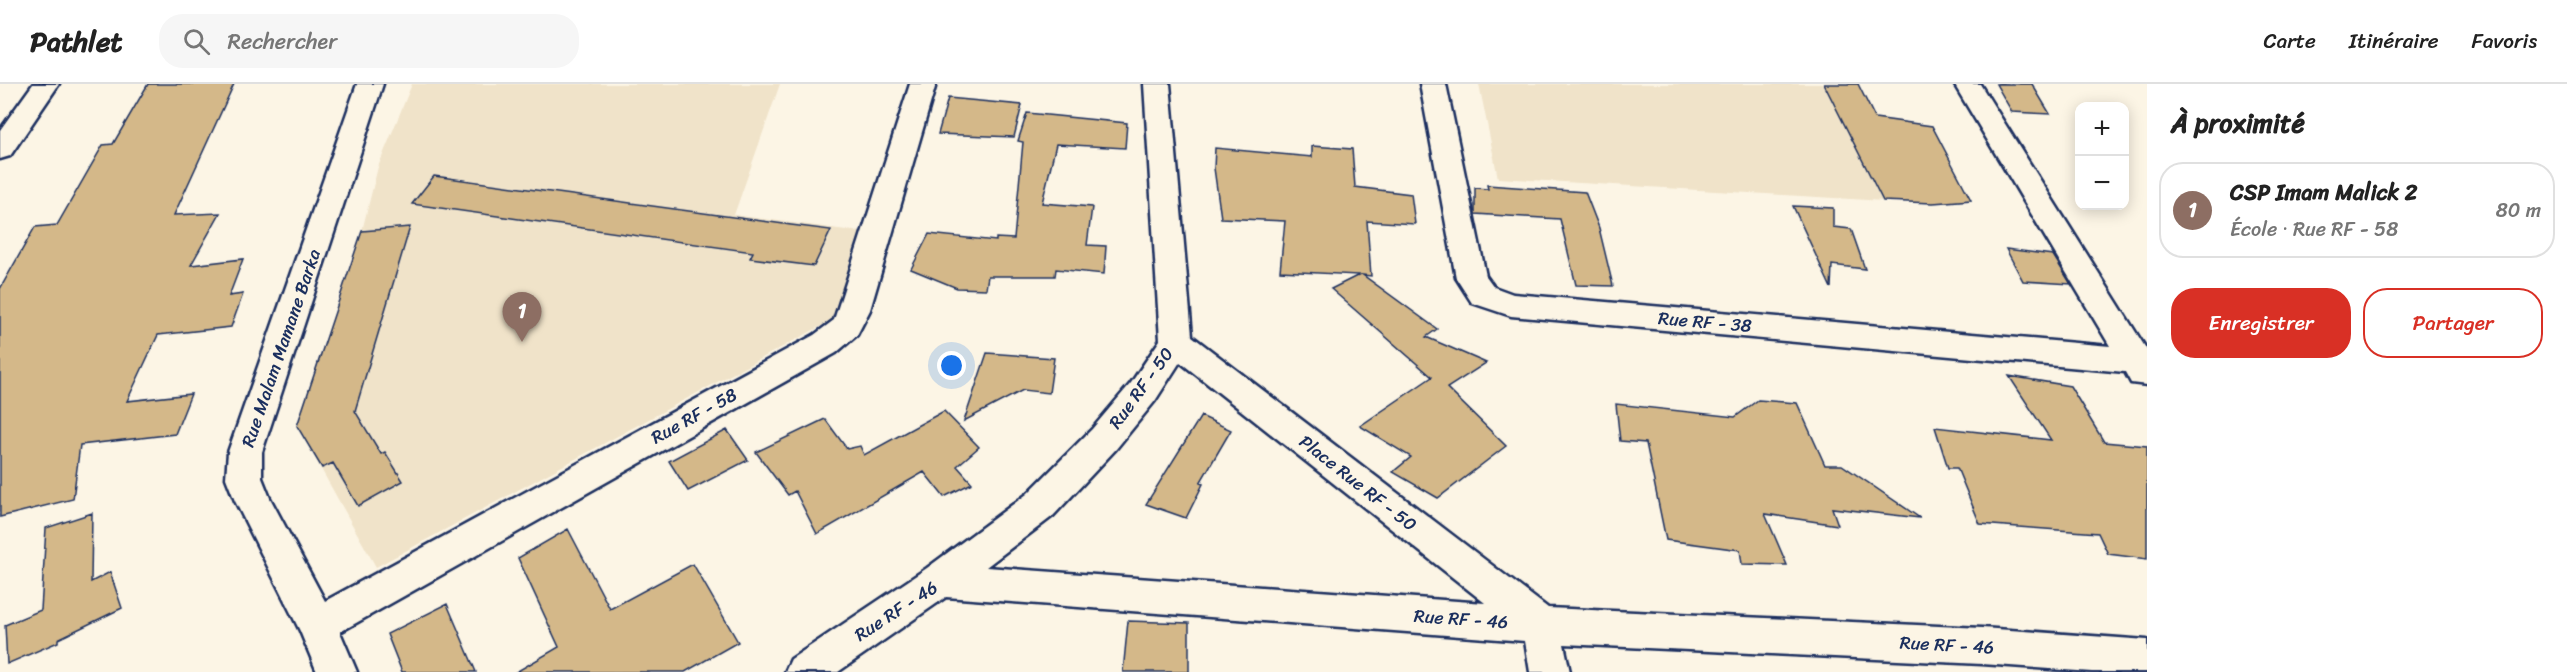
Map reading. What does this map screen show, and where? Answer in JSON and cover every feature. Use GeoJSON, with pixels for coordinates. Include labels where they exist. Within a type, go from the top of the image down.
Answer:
{"type":"FeatureCollection","features":[{"type":"Feature","properties":{"kind":"street"},"geometry":{"type":"LineString","coordinates":[[0,150],[46,84]]}},
{"type":"Feature","properties":{"kind":"street","name":"Rue Malam Mamane Barka"},"geometry":{"type":"LineString","coordinates":[[337,672],[317,625],[253,501],[244,478],[245,452],[370,84]]}},
{"type":"Feature","properties":{"kind":"street","name":"Rue RF - 58"},"geometry":{"type":"LineString","coordinates":[[317,625],[825,344],[846,327],[923,84]]}},
{"type":"Feature","properties":{"kind":"street","name":"Rue RF - 50"},"geometry":{"type":"LineString","coordinates":[[940,580],[1040,505],[1104,439],[1143,392],[1176,340],[1157,84]]}},
{"type":"Feature","properties":{"kind":"street","name":"Rue RF - 38"},"geometry":{"type":"LineString","coordinates":[[1433,84],[1471,278],[1483,295],[1511,305],[2143,367]]}},
{"type":"Feature","properties":{"kind":"street"},"geometry":{"type":"LineString","coordinates":[[1968,84],[2143,367]]}},
{"type":"Feature","properties":{"kind":"street","name":"Place Rue RF - 50"},"geometry":{"type":"LineString","coordinates":[[1176,340],[1541,625]]}},
{"type":"Feature","properties":{"kind":"street","name":"Rue RF - 46"},"geometry":{"type":"LineString","coordinates":[[805,672],[940,580],[1987,659],[2147,658]]}},
{"type":"Feature","properties":{"kind":"street"},"geometry":{"type":"LineString","coordinates":[[1541,625],[1550,672]]}},
{"type":"Feature","properties":{"kind":"shaded area"},"geometry":{"type":"Polygon","coordinates":[[[412,84],[780,84],[734,215],[861,232],[834,319],[376,567],[297,426],[362,231],[378,167],[412,84]]]}},
{"type":"Feature","properties":{"kind":"shaded area"},"geometry":{"type":"Polygon","coordinates":[[[1479,84],[1825,84],[1884,201],[1498,178],[1479,84]]]}},
{"type":"Feature","properties":{"kind":"building"},"geometry":{"type":"Polygon","coordinates":[[[148,84],[234,84],[174,215],[220,213],[191,265],[243,259],[229,296],[243,294],[231,327],[158,335],[127,401],[191,394],[175,434],[80,445],[73,499],[0,517],[0,289],[35,227],[57,225],[103,145],[113,144],[148,84]]]}},
{"type":"Feature","properties":{"kind":"building"},"geometry":{"type":"Polygon","coordinates":[[[1824,84],[1858,84],[1875,118],[1932,126],[1971,200],[1933,203],[1883,201],[1824,84]]]}},
{"type":"Feature","properties":{"kind":"building"},"geometry":{"type":"Polygon","coordinates":[[[1996,84],[2032,84],[2050,114],[2012,112],[1996,84]]]}},
{"type":"Feature","properties":{"kind":"building"},"geometry":{"type":"Polygon","coordinates":[[[948,98],[1022,105],[1014,137],[938,134],[948,98]]]}},
{"type":"Feature","properties":{"kind":"building"},"geometry":{"type":"Polygon","coordinates":[[[1027,113],[1127,123],[1125,148],[1056,144],[1042,203],[1092,207],[1087,245],[1106,246],[1104,274],[1056,269],[1055,276],[988,276],[986,289],[957,288],[911,269],[929,234],[996,241],[996,238],[1014,239],[1023,142],[1018,141],[1027,113]]]}},
{"type":"Feature","properties":{"kind":"building"},"geometry":{"type":"Polygon","coordinates":[[[1312,146],[1352,149],[1355,187],[1411,194],[1415,224],[1367,221],[1371,276],[1363,275],[1437,329],[1426,337],[1486,363],[1447,388],[1506,446],[1438,498],[1393,472],[1411,457],[1360,426],[1432,377],[1331,289],[1359,275],[1280,271],[1285,221],[1221,218],[1214,168],[1215,148],[1312,157],[1312,146]]]}},
{"type":"Feature","properties":{"kind":"building"},"geometry":{"type":"Polygon","coordinates":[[[434,176],[831,230],[814,266],[750,258],[753,252],[412,204],[434,176]]]}},
{"type":"Feature","properties":{"kind":"building"},"geometry":{"type":"Polygon","coordinates":[[[1487,185],[1585,192],[1599,228],[1613,286],[1576,285],[1560,219],[1475,214],[1475,188],[1488,189],[1487,185]]]}},
{"type":"Feature","properties":{"kind":"building"},"geometry":{"type":"Polygon","coordinates":[[[1793,206],[1833,208],[1833,227],[1851,229],[1865,269],[1832,265],[1831,288],[1793,206]]]}},
{"type":"Feature","properties":{"kind":"building"},"geometry":{"type":"Polygon","coordinates":[[[410,227],[355,411],[381,454],[385,452],[403,481],[358,506],[333,463],[322,468],[297,426],[362,231],[410,227]]]}},
{"type":"Feature","properties":{"kind":"building"},"geometry":{"type":"Polygon","coordinates":[[[2006,249],[2053,255],[2071,284],[2023,281],[2006,249]]]}},
{"type":"Feature","properties":{"kind":"building"},"geometry":{"type":"Polygon","coordinates":[[[987,353],[1054,358],[1049,393],[1023,390],[964,421],[987,353]]]}},
{"type":"Feature","properties":{"kind":"building"},"geometry":{"type":"Polygon","coordinates":[[[2009,376],[2070,386],[2104,442],[2147,446],[2147,559],[2108,554],[2098,533],[1980,524],[1957,468],[1948,468],[1935,427],[2051,440],[2009,376]]]}},
{"type":"Feature","properties":{"kind":"building"},"geometry":{"type":"Polygon","coordinates":[[[1758,400],[1797,403],[1825,465],[1842,465],[1920,518],[1832,508],[1838,525],[1765,514],[1787,565],[1742,564],[1740,550],[1666,540],[1646,443],[1620,441],[1616,404],[1735,417],[1758,400]]]}},
{"type":"Feature","properties":{"kind":"building"},"geometry":{"type":"Polygon","coordinates":[[[944,411],[979,447],[957,466],[972,483],[944,497],[924,472],[817,534],[795,491],[788,495],[756,452],[825,419],[847,449],[860,446],[864,455],[944,411]]]}},
{"type":"Feature","properties":{"kind":"building"},"geometry":{"type":"Polygon","coordinates":[[[1201,416],[1231,430],[1200,483],[1203,484],[1186,518],[1146,504],[1201,416]]]}},
{"type":"Feature","properties":{"kind":"building"},"geometry":{"type":"Polygon","coordinates":[[[727,430],[748,460],[688,491],[669,461],[727,430]]]}},
{"type":"Feature","properties":{"kind":"building"},"geometry":{"type":"Polygon","coordinates":[[[92,513],[91,582],[110,572],[122,608],[58,639],[58,642],[7,664],[5,625],[41,610],[46,528],[92,513]]]}},
{"type":"Feature","properties":{"kind":"building"},"geometry":{"type":"Polygon","coordinates":[[[568,529],[610,609],[693,564],[738,642],[685,672],[516,672],[559,647],[518,558],[568,529]]]}},
{"type":"Feature","properties":{"kind":"building"},"geometry":{"type":"Polygon","coordinates":[[[447,604],[476,672],[402,672],[387,634],[447,604]]]}},
{"type":"Feature","properties":{"kind":"building"},"geometry":{"type":"Polygon","coordinates":[[[1128,621],[1189,623],[1189,672],[1123,672],[1128,621]]]}},
{"type":"Feature","properties":{"kind":"place","name":"CSP Imam Malick 2"},"geometry":{"type":"Point","coordinates":[522,342]}}]}
